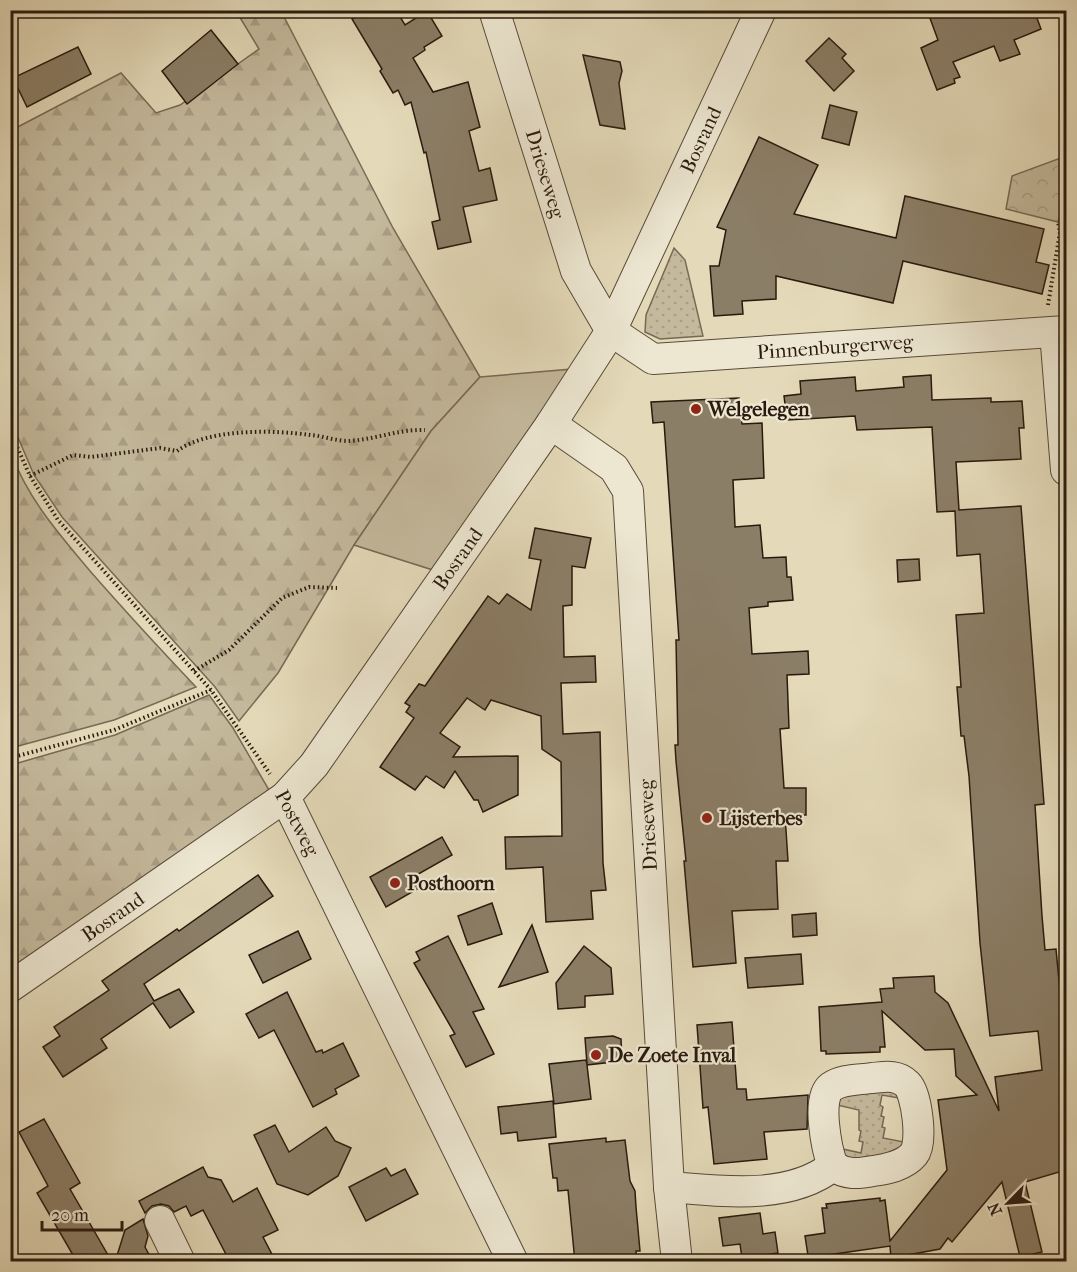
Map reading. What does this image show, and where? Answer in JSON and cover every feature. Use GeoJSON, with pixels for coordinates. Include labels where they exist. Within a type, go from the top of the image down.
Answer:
{"type":"FeatureCollection","features":[{"type":"Feature","properties":{"kind":"street","name":"Drieseweg"},"geometry":{"type":"LineString","coordinates":[[494,10],[576,271],[611,332]]}},
{"type":"Feature","properties":{"kind":"street","name":"Bosrand"},"geometry":{"type":"LineString","coordinates":[[10,987],[285,797],[314,765],[551,424],[611,332],[761,10]]}},
{"type":"Feature","properties":{"kind":"street","name":"Pinnenburgerweg"},"geometry":{"type":"LineString","coordinates":[[611,332],[653,359],[1061,332]]}},
{"type":"Feature","properties":{"kind":"street"},"geometry":{"type":"LineString","coordinates":[[1061,332],[1066,470]]}},
{"type":"Feature","properties":{"kind":"street","name":"Drieseweg"},"geometry":{"type":"LineString","coordinates":[[551,424],[614,468],[628,491],[669,1187],[677,1262]]}},
{"type":"Feature","properties":{"kind":"street","name":"Postweg"},"geometry":{"type":"LineString","coordinates":[[285,797],[513,1262]]}},
{"type":"Feature","properties":{"kind":"street"},"geometry":{"type":"LineString","coordinates":[[669,1187],[755,1192],[814,1178],[833,1166]]}},
{"type":"Feature","properties":{"kind":"street"},"geometry":{"type":"LineString","coordinates":[[160,1221],[180,1262]]}},
{"type":"Feature","properties":{"kind":"path"},"geometry":{"type":"LineString","coordinates":[[1058,222],[1060,232],[1048,304],[1061,332]]}},
{"type":"Feature","properties":{"kind":"path"},"geometry":{"type":"LineString","coordinates":[[30,476],[73,455],[91,457],[160,448],[177,451],[187,444],[245,432],[311,435],[347,441],[404,430],[425,430]]}},
{"type":"Feature","properties":{"kind":"path","name":"Postweg"},"geometry":{"type":"LineString","coordinates":[[10,432],[30,476],[58,520],[211,690],[285,797]]}},
{"type":"Feature","properties":{"kind":"path"},"geometry":{"type":"LineString","coordinates":[[194,671],[229,650],[282,598],[309,587],[337,588]]}},
{"type":"Feature","properties":{"kind":"path"},"geometry":{"type":"LineString","coordinates":[[10,758],[114,730],[211,690]]}},
{"type":"Feature","properties":{"kind":"green space"},"geometry":{"type":"Polygon","coordinates":[[[236,11],[281,11],[393,228],[480,377],[431,431],[354,545],[278,673],[239,721],[215,687],[62,517],[34,475],[11,421],[10,131],[121,73],[156,113],[180,105],[259,49],[236,11]]]}},
{"type":"Feature","properties":{"kind":"green space"},"geometry":{"type":"Polygon","coordinates":[[[1066,156],[1066,192],[1058,222],[1006,209],[1012,176],[1066,156]]]}},
{"type":"Feature","properties":{"kind":"green space"},"geometry":{"type":"Polygon","coordinates":[[[674,248],[685,260],[703,336],[660,339],[645,332],[646,315],[674,248]]]}},
{"type":"Feature","properties":{"kind":"green space"},"geometry":{"type":"Polygon","coordinates":[[[573,369],[433,570],[354,545],[431,431],[480,377],[573,369]]]}},
{"type":"Feature","properties":{"kind":"green space"},"geometry":{"type":"Polygon","coordinates":[[[11,453],[26,486],[56,530],[103,586],[196,687],[114,720],[11,748],[11,453]]]}},
{"type":"Feature","properties":{"kind":"green space"},"geometry":{"type":"Polygon","coordinates":[[[209,695],[233,728],[269,790],[72,931],[11,971],[11,765],[115,735],[209,695]]]}},
{"type":"Feature","properties":{"kind":"green space"},"geometry":{"type":"Polygon","coordinates":[[[892,1088],[905,1099],[882,1095],[881,1116],[884,1117],[882,1127],[885,1128],[883,1138],[909,1143],[907,1148],[849,1163],[838,1148],[861,1153],[863,1142],[859,1141],[861,1131],[859,1130],[859,1110],[833,1104],[836,1098],[892,1088]]]}},
{"type":"Feature","properties":{"kind":"building"},"geometry":{"type":"Polygon","coordinates":[[[366,10],[396,10],[405,25],[427,11],[442,36],[424,47],[425,50],[413,58],[433,92],[468,82],[480,127],[469,131],[479,171],[490,168],[497,200],[463,207],[471,242],[438,249],[432,222],[440,220],[426,152],[424,153],[411,102],[405,105],[398,90],[393,93],[380,71],[382,69],[352,19],[366,10]]]}},
{"type":"Feature","properties":{"kind":"building"},"geometry":{"type":"Polygon","coordinates":[[[927,10],[1034,10],[1041,29],[1014,40],[1020,54],[1000,61],[994,46],[953,62],[960,77],[954,79],[955,83],[937,90],[921,48],[938,40],[927,10]]]}},
{"type":"Feature","properties":{"kind":"building"},"geometry":{"type":"Polygon","coordinates":[[[211,30],[238,64],[187,104],[162,71],[211,30]]]}},
{"type":"Feature","properties":{"kind":"building"},"geometry":{"type":"Polygon","coordinates":[[[829,38],[846,54],[842,58],[854,71],[834,91],[806,61],[829,38]]]}},
{"type":"Feature","properties":{"kind":"building"},"geometry":{"type":"Polygon","coordinates":[[[78,47],[91,74],[27,107],[13,78],[78,47]]]}},
{"type":"Feature","properties":{"kind":"building"},"geometry":{"type":"Polygon","coordinates":[[[583,55],[620,62],[622,71],[619,83],[625,129],[600,125],[583,55]]]}},
{"type":"Feature","properties":{"kind":"building"},"geometry":{"type":"Polygon","coordinates":[[[830,105],[857,112],[849,145],[822,138],[830,105]]]}},
{"type":"Feature","properties":{"kind":"building"},"geometry":{"type":"Polygon","coordinates":[[[759,137],[818,165],[794,214],[896,238],[905,196],[1044,229],[1036,262],[1049,265],[1042,294],[903,261],[893,303],[776,276],[776,299],[742,301],[743,314],[714,316],[710,266],[719,266],[726,230],[717,227],[759,137]]]}},
{"type":"Feature","properties":{"kind":"building"},"geometry":{"type":"Polygon","coordinates":[[[931,375],[932,400],[991,398],[991,402],[1022,401],[1024,428],[1019,428],[1021,459],[956,462],[959,510],[1021,506],[1044,804],[1035,805],[1042,916],[1045,950],[1056,949],[1066,1054],[1066,1170],[1025,1182],[1042,1252],[1020,1257],[1002,1182],[952,1242],[948,1238],[940,1249],[891,1258],[890,1246],[828,1255],[829,1262],[809,1262],[805,1236],[825,1233],[822,1208],[827,1208],[826,1204],[880,1198],[880,1201],[885,1200],[890,1241],[947,1170],[938,1100],[977,1095],[956,1076],[954,1049],[925,1050],[882,1011],[885,1047],[880,1047],[880,1052],[826,1054],[826,1051],[821,1051],[819,1007],[882,1002],[880,989],[894,988],[893,978],[934,976],[935,992],[948,1003],[999,1111],[995,1077],[1042,1070],[1038,1031],[990,1036],[980,943],[969,776],[964,736],[961,736],[957,687],[961,687],[956,615],[984,613],[980,554],[957,556],[955,511],[937,512],[932,427],[857,430],[855,416],[787,420],[784,396],[801,394],[800,381],[855,377],[856,391],[904,387],[903,377],[931,375]]]}},
{"type":"Feature","properties":{"kind":"building"},"geometry":{"type":"Polygon","coordinates":[[[739,398],[742,424],[762,423],[764,478],[733,480],[735,527],[760,525],[763,558],[786,557],[787,577],[791,577],[793,600],[768,602],[768,606],[749,608],[752,654],[808,651],[809,674],[787,675],[789,728],[780,729],[784,788],[806,788],[806,815],[785,815],[788,861],[776,861],[778,909],[732,911],[736,963],[693,967],[675,745],[678,745],[676,640],[679,640],[664,422],[653,423],[651,402],[739,398]]]}},
{"type":"Feature","properties":{"kind":"building"},"geometry":{"type":"Polygon","coordinates":[[[535,528],[591,538],[585,568],[572,566],[572,605],[563,606],[564,657],[595,656],[596,682],[561,683],[563,734],[600,732],[603,863],[606,890],[591,891],[593,919],[546,922],[543,867],[506,869],[505,837],[562,836],[561,762],[542,749],[541,716],[491,700],[485,710],[467,698],[440,733],[460,747],[453,757],[518,756],[518,795],[483,812],[478,800],[474,800],[455,771],[444,788],[426,776],[415,790],[380,767],[414,718],[406,712],[410,706],[405,703],[419,684],[425,686],[488,596],[499,604],[507,594],[531,610],[541,560],[529,558],[535,528]]]}},
{"type":"Feature","properties":{"kind":"building"},"geometry":{"type":"Polygon","coordinates":[[[919,559],[920,580],[898,582],[897,560],[919,559]]]}},
{"type":"Feature","properties":{"kind":"building","name":"Posthoorn"},"geometry":{"type":"Polygon","coordinates":[[[442,837],[452,855],[413,877],[419,888],[386,907],[370,877],[442,837]]]}},
{"type":"Feature","properties":{"kind":"building"},"geometry":{"type":"Polygon","coordinates":[[[258,875],[273,896],[144,984],[154,1001],[179,989],[194,1012],[170,1028],[153,1003],[101,1039],[107,1048],[63,1077],[43,1047],[60,1036],[54,1027],[109,990],[102,981],[177,929],[179,931],[258,875]]]}},
{"type":"Feature","properties":{"kind":"building"},"geometry":{"type":"Polygon","coordinates":[[[492,903],[502,934],[468,945],[458,916],[492,903]]]}},
{"type":"Feature","properties":{"kind":"building"},"geometry":{"type":"Polygon","coordinates":[[[816,913],[817,935],[793,937],[792,915],[816,913]]]}},
{"type":"Feature","properties":{"kind":"building"},"geometry":{"type":"Polygon","coordinates":[[[532,925],[548,972],[499,987],[532,925]]]}},
{"type":"Feature","properties":{"kind":"building"},"geometry":{"type":"Polygon","coordinates":[[[298,931],[311,959],[263,983],[249,955],[298,931]]]}},
{"type":"Feature","properties":{"kind":"building"},"geometry":{"type":"Polygon","coordinates":[[[448,936],[484,1009],[473,1012],[494,1054],[466,1067],[450,1036],[455,1034],[414,963],[420,960],[416,952],[448,936]]]}},
{"type":"Feature","properties":{"kind":"building"},"geometry":{"type":"Polygon","coordinates":[[[584,946],[611,968],[613,994],[585,996],[585,1007],[558,1009],[556,983],[584,946]]]}},
{"type":"Feature","properties":{"kind":"building"},"geometry":{"type":"Polygon","coordinates":[[[801,954],[803,984],[748,988],[745,958],[801,954]]]}},
{"type":"Feature","properties":{"kind":"building"},"geometry":{"type":"Polygon","coordinates":[[[287,992],[316,1052],[322,1050],[323,1053],[343,1043],[359,1076],[335,1089],[337,1094],[313,1107],[274,1030],[259,1038],[246,1014],[287,992]]]}},
{"type":"Feature","properties":{"kind":"building"},"geometry":{"type":"Polygon","coordinates":[[[732,1022],[737,1089],[746,1089],[747,1100],[808,1095],[807,1129],[764,1132],[767,1159],[714,1164],[708,1107],[703,1108],[697,1025],[732,1022]]]}},
{"type":"Feature","properties":{"kind":"building"},"geometry":{"type":"Polygon","coordinates":[[[613,1036],[621,1039],[622,1061],[587,1065],[591,1099],[554,1104],[549,1064],[586,1060],[587,1064],[585,1038],[613,1036]]]}},
{"type":"Feature","properties":{"kind":"building"},"geometry":{"type":"Polygon","coordinates":[[[553,1101],[556,1137],[518,1141],[517,1132],[501,1134],[498,1107],[553,1101]]]}},
{"type":"Feature","properties":{"kind":"building"},"geometry":{"type":"Polygon","coordinates":[[[44,1119],[80,1183],[70,1189],[112,1262],[77,1262],[37,1193],[48,1186],[19,1132],[44,1119]]]}},
{"type":"Feature","properties":{"kind":"building"},"geometry":{"type":"Polygon","coordinates":[[[275,1125],[289,1152],[326,1127],[335,1141],[351,1148],[338,1176],[308,1195],[277,1184],[254,1135],[275,1125]]]}},
{"type":"Feature","properties":{"kind":"building"},"geometry":{"type":"Polygon","coordinates":[[[606,1138],[606,1142],[625,1140],[630,1181],[635,1191],[640,1251],[636,1251],[637,1262],[575,1262],[568,1190],[558,1191],[557,1178],[553,1178],[549,1144],[606,1138]]]}},
{"type":"Feature","properties":{"kind":"building"},"geometry":{"type":"Polygon","coordinates":[[[203,1167],[208,1177],[221,1180],[233,1202],[257,1188],[278,1230],[263,1237],[276,1262],[230,1262],[203,1210],[191,1216],[186,1206],[174,1212],[169,1206],[161,1204],[152,1206],[145,1213],[139,1201],[203,1167]]]}},
{"type":"Feature","properties":{"kind":"building"},"geometry":{"type":"Polygon","coordinates":[[[386,1168],[391,1176],[405,1169],[418,1194],[366,1221],[349,1187],[386,1168]]]}},
{"type":"Feature","properties":{"kind":"building"},"geometry":{"type":"Polygon","coordinates":[[[760,1213],[763,1234],[775,1232],[778,1253],[742,1258],[740,1244],[723,1246],[719,1218],[760,1213]]]}},
{"type":"Feature","properties":{"kind":"building"},"geometry":{"type":"Polygon","coordinates":[[[143,1219],[148,1236],[145,1247],[153,1262],[115,1262],[125,1230],[143,1219]]]}},
{"type":"Feature","properties":{"kind":"place","name":"Welgelegen"},"geometry":{"type":"Point","coordinates":[696,409]}},
{"type":"Feature","properties":{"kind":"place","name":"Lijsterbes"},"geometry":{"type":"Point","coordinates":[707,818]}},
{"type":"Feature","properties":{"kind":"place","name":"Posthoorn"},"geometry":{"type":"Point","coordinates":[395,883]}},
{"type":"Feature","properties":{"kind":"place","name":"De Zoete Inval"},"geometry":{"type":"Point","coordinates":[596,1055]}}]}
